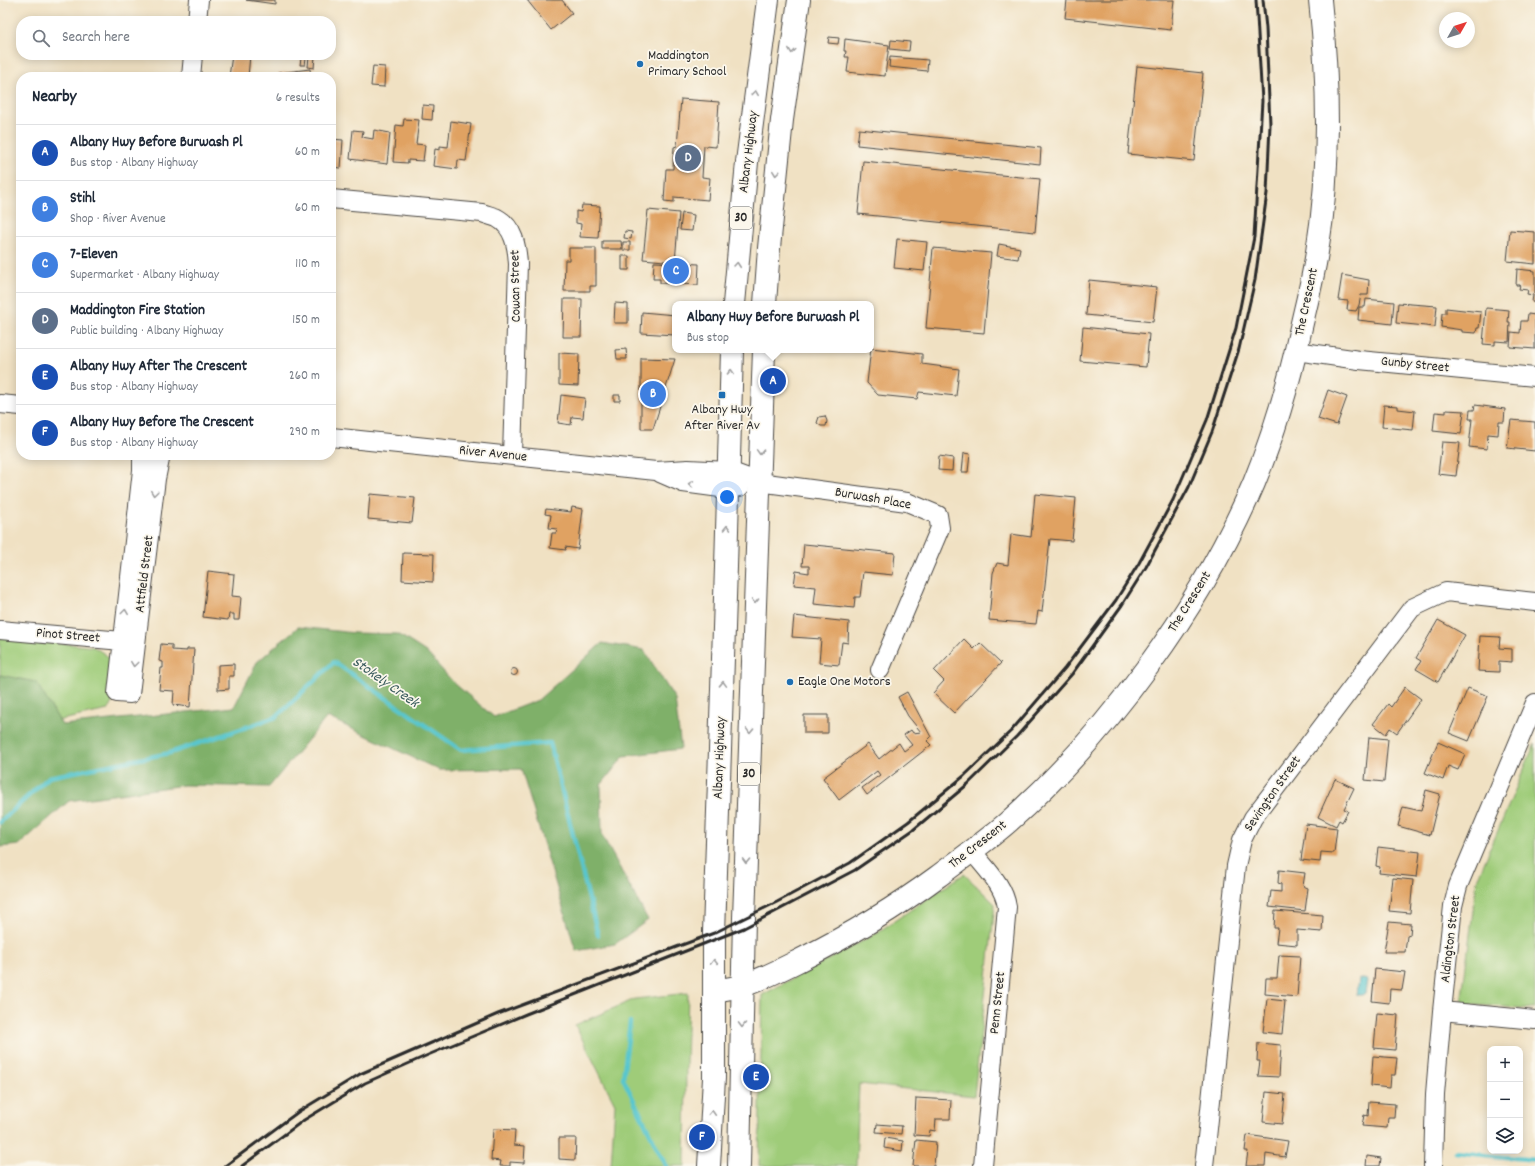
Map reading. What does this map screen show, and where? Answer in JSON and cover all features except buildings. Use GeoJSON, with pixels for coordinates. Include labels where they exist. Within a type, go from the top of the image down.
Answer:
{"type":"FeatureCollection","features":[{"type":"Feature","properties":{"kind":"main road","name":"Albany Highway"},"geometry":{"type":"LineString","coordinates":[[734,301],[739,232],[768,0]]}},
{"type":"Feature","properties":{"kind":"main road","name":"Albany Highway"},"geometry":{"type":"LineString","coordinates":[[765,301],[782,120],[799,0]]}},
{"type":"Feature","properties":{"kind":"main road","name":"The Crescent"},"geometry":{"type":"LineString","coordinates":[[714,992],[743,986],[774,973],[812,954],[872,921],[920,889],[972,851],[1010,820],[1041,791],[1094,734],[1136,683],[1180,618],[1219,554],[1254,483],[1271,438],[1296,351],[1318,250],[1326,170],[1326,65],[1320,0]]}},
{"type":"Feature","properties":{"kind":"main road"},"geometry":{"type":"LineString","coordinates":[[751,132],[781,134]]}},
{"type":"Feature","properties":{"kind":"main road","name":"Albany Highway"},"geometry":{"type":"LineString","coordinates":[[709,1166],[714,1078],[714,933],[732,353]]}},
{"type":"Feature","properties":{"kind":"main road","name":"Albany Highway"},"geometry":{"type":"LineString","coordinates":[[739,1166],[747,838],[764,353]]}},
{"type":"Feature","properties":{"kind":"main road"},"geometry":{"type":"LineString","coordinates":[[718,838],[747,838]]}},
{"type":"Feature","properties":{"kind":"street"},"geometry":{"type":"LineString","coordinates":[[197,16],[199,0]]}},
{"type":"Feature","properties":{"kind":"street"},"geometry":{"type":"LineString","coordinates":[[191,72],[193,60]]}},
{"type":"Feature","properties":{"kind":"street","name":"Cowan Street"},"geometry":{"type":"LineString","coordinates":[[336,199],[482,213],[497,218],[506,225],[514,238],[518,250],[512,455]]}},
{"type":"Feature","properties":{"kind":"street","name":"Gunby Street"},"geometry":{"type":"LineString","coordinates":[[1296,351],[1359,360],[1535,377]]}},
{"type":"Feature","properties":{"kind":"street"},"geometry":{"type":"LineString","coordinates":[[0,404],[16,406]]}},
{"type":"Feature","properties":{"kind":"street","name":"River Avenue"},"geometry":{"type":"LineString","coordinates":[[336,437],[656,471],[688,469],[728,480],[759,482]]}},
{"type":"Feature","properties":{"kind":"street","name":"Attfield Street"},"geometry":{"type":"LineString","coordinates":[[123,693],[129,642],[142,460]]}},
{"type":"Feature","properties":{"kind":"street","name":"Attfield Street"},"geometry":{"type":"LineString","coordinates":[[129,642],[160,460]]}},
{"type":"Feature","properties":{"kind":"street","name":"Burwash Place"},"geometry":{"type":"LineString","coordinates":[[759,482],[907,502],[938,515],[940,528],[880,670]]}},
{"type":"Feature","properties":{"kind":"street","name":"Sevington Street"},"geometry":{"type":"LineString","coordinates":[[1204,1166],[1236,866],[1242,840],[1253,818],[1412,608],[1446,592],[1535,602]]}},
{"type":"Feature","properties":{"kind":"street","name":"Pinot Street"},"geometry":{"type":"LineString","coordinates":[[0,630],[129,642]]}},
{"type":"Feature","properties":{"kind":"street","name":"Aldington Street"},"geometry":{"type":"LineString","coordinates":[[1433,1166],[1435,1094],[1453,906],[1458,886],[1535,703]]}},
{"type":"Feature","properties":{"kind":"street","name":"Penn Street"},"geometry":{"type":"LineString","coordinates":[[972,851],[1004,894],[1007,908],[983,1166]]}},
{"type":"Feature","properties":{"kind":"street"},"geometry":{"type":"LineString","coordinates":[[1442,1011],[1535,1020]]}},
{"type":"Feature","properties":{"kind":"green space"},"geometry":{"type":"Polygon","coordinates":[[[298,627],[355,633],[398,634],[426,652],[454,683],[494,717],[538,700],[602,643],[644,650],[675,699],[681,749],[624,756],[601,785],[602,835],[648,920],[615,944],[576,951],[521,769],[439,770],[327,717],[269,787],[184,785],[69,801],[19,845],[0,847],[0,675],[36,682],[62,725],[234,707],[257,662],[298,627]]]}},
{"type":"Feature","properties":{"kind":"green space"},"geometry":{"type":"Polygon","coordinates":[[[0,636],[94,647],[106,655],[112,660],[117,693],[108,710],[0,733],[0,636]]]}},
{"type":"Feature","properties":{"kind":"green space"},"geometry":{"type":"Polygon","coordinates":[[[1535,743],[1535,1009],[1461,1004],[1477,880],[1535,743]]]}},
{"type":"Feature","properties":{"kind":"green space"},"geometry":{"type":"Polygon","coordinates":[[[964,874],[995,904],[974,1096],[859,1084],[856,1166],[759,1166],[762,995],[872,936],[964,874]]]}},
{"type":"Feature","properties":{"kind":"green space"},"geometry":{"type":"Polygon","coordinates":[[[688,993],[685,1166],[611,1166],[615,1104],[575,1025],[635,999],[688,993]]]}},
{"type":"Feature","properties":{"kind":"water"},"geometry":{"type":"Polygon","coordinates":[[[1359,978],[1367,980],[1365,993],[1362,995],[1357,995],[1359,978]]]}},
{"type":"Feature","properties":{"kind":"waterway","name":"Stokely Creek"},"geometry":{"type":"LineString","coordinates":[[0,822],[49,777],[170,753],[276,717],[334,662],[461,750],[550,743],[598,935]]}},
{"type":"Feature","properties":{"kind":"waterway"},"geometry":{"type":"LineString","coordinates":[[630,1022],[623,1078],[666,1166]]}},
{"type":"Feature","properties":{"kind":"waterway"},"geometry":{"type":"LineString","coordinates":[[1455,1152],[1535,1160]]}},
{"type":"Feature","properties":{"kind":"railway"},"geometry":{"type":"LineString","coordinates":[[225,1166],[298,1112],[360,1074],[498,1014],[714,933],[777,902],[850,863],[908,822],[964,776],[1011,731],[1065,668],[1116,600],[1139,563],[1173,500],[1207,420],[1236,328],[1254,237],[1262,101],[1256,0]]}},
{"type":"Feature","properties":{"kind":"railway"},"geometry":{"type":"LineString","coordinates":[[242,1166],[304,1120],[365,1083],[526,1014],[744,928],[855,870],[913,830],[968,784],[1017,736],[1072,674],[1122,605],[1146,567],[1189,487],[1212,432],[1239,349],[1255,280],[1267,193],[1270,125],[1266,28],[1263,0]]}},
{"type":"Feature","properties":{"kind":"place","name":"Maddington Primary School"},"geometry":{"type":"Point","coordinates":[640,64]}},
{"type":"Feature","properties":{"kind":"place","name":"Maddington Fire Station"},"geometry":{"type":"Point","coordinates":[688,158]}},
{"type":"Feature","properties":{"kind":"place","name":"7-Eleven"},"geometry":{"type":"Point","coordinates":[676,271]}},
{"type":"Feature","properties":{"kind":"place","name":"Albany Hwy Before Burwash Pl"},"geometry":{"type":"Point","coordinates":[773,381]}},
{"type":"Feature","properties":{"kind":"place","name":"Stihl"},"geometry":{"type":"Point","coordinates":[653,394]}},
{"type":"Feature","properties":{"kind":"place","name":"Albany Hwy After River Av"},"geometry":{"type":"Point","coordinates":[722,395]}},
{"type":"Feature","properties":{"kind":"place","name":"Eagle One Motors"},"geometry":{"type":"Point","coordinates":[790,682]}},
{"type":"Feature","properties":{"kind":"place","name":"Albany Hwy After The Crescent"},"geometry":{"type":"Point","coordinates":[756,1077]}},
{"type":"Feature","properties":{"kind":"place","name":"Albany Hwy Before The Crescent"},"geometry":{"type":"Point","coordinates":[702,1137]}}]}
